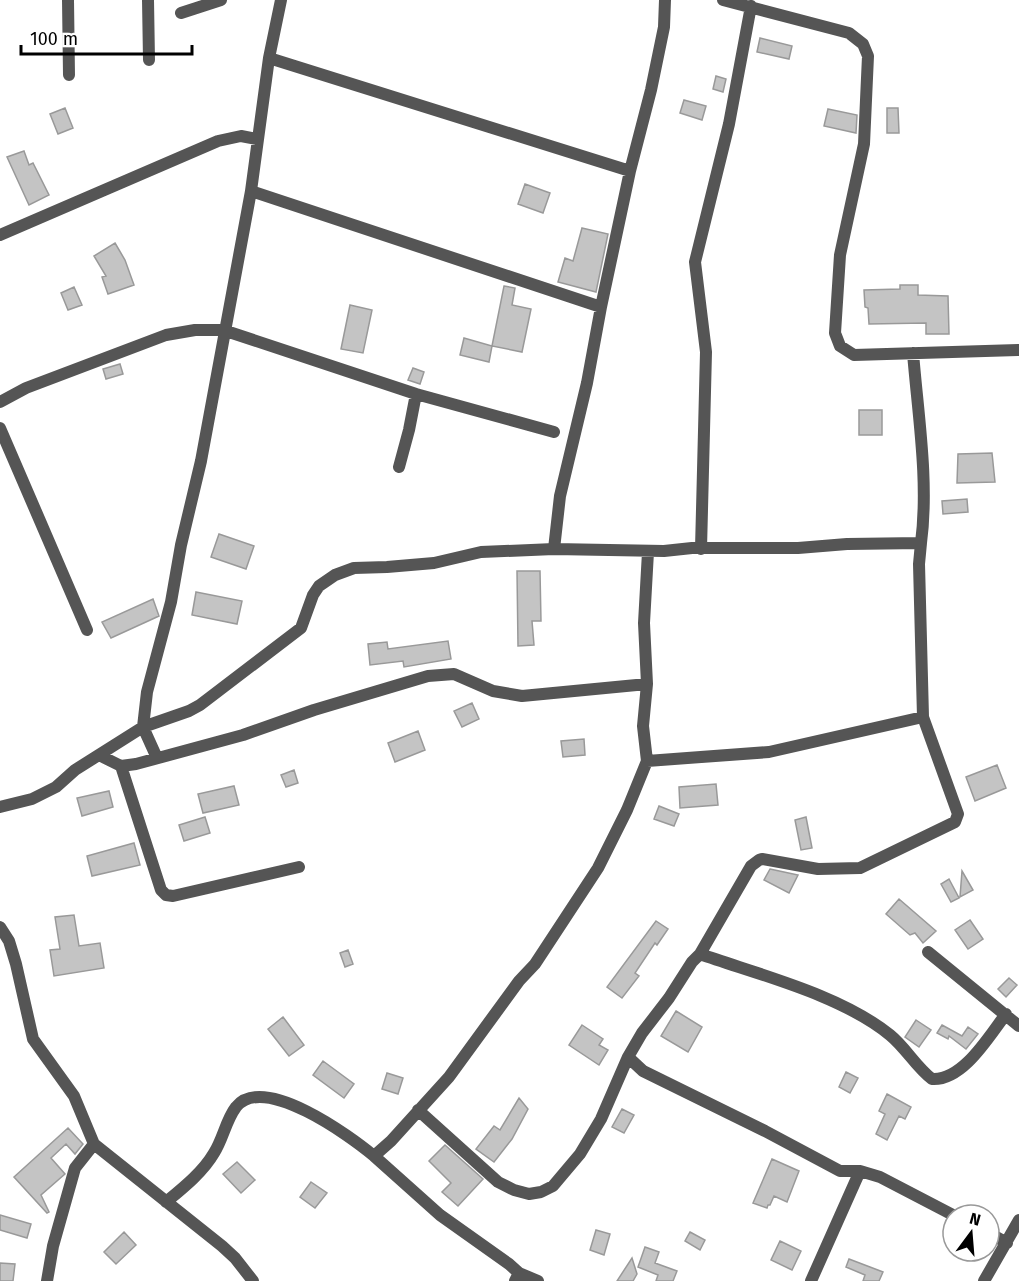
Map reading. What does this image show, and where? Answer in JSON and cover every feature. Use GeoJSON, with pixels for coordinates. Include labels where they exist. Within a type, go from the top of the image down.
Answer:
{"type":"FeatureCollection","features":[{"type":"Feature","properties":{"kind":"street"},"geometry":{"type":"LineString","coordinates":[[68,0],[69,75]]}},
{"type":"Feature","properties":{"kind":"street"},"geometry":{"type":"LineString","coordinates":[[148,0],[149,60]]}},
{"type":"Feature","properties":{"kind":"street"},"geometry":{"type":"LineString","coordinates":[[182,13],[221,0]]}},
{"type":"Feature","properties":{"kind":"street"},"geometry":{"type":"LineString","coordinates":[[158,758],[143,727],[147,692],[171,602],[181,545],[201,461],[251,191],[269,58],[281,0]]}},
{"type":"Feature","properties":{"kind":"street"},"geometry":{"type":"LineString","coordinates":[[554,549],[560,496],[587,383],[600,307],[630,171],[651,90],[664,27],[665,0]]}},
{"type":"Feature","properties":{"kind":"street"},"geometry":{"type":"LineString","coordinates":[[723,0],[849,33],[863,44],[868,56],[864,144],[840,255],[835,333],[840,346],[854,355],[1019,350]]}},
{"type":"Feature","properties":{"kind":"street"},"geometry":{"type":"LineString","coordinates":[[701,549],[706,352],[695,262],[729,124],[751,6]]}},
{"type":"Feature","properties":{"kind":"street"},"geometry":{"type":"LineString","coordinates":[[269,58],[630,171]]}},
{"type":"Feature","properties":{"kind":"street"},"geometry":{"type":"LineString","coordinates":[[0,235],[218,141],[241,136],[257,139]]}},
{"type":"Feature","properties":{"kind":"street"},"geometry":{"type":"LineString","coordinates":[[251,191],[600,307]]}},
{"type":"Feature","properties":{"kind":"street"},"geometry":{"type":"LineString","coordinates":[[0,402],[26,388],[166,335],[195,330],[224,330],[416,394],[555,432]]}},
{"type":"Feature","properties":{"kind":"street"},"geometry":{"type":"LineString","coordinates":[[418,1110],[498,1182],[529,1194],[541,1192],[553,1186],[580,1154],[602,1119],[628,1057],[642,1033],[700,954],[751,866],[759,860],[818,869],[860,868],[955,822],[958,814],[923,717],[919,564],[925,515],[925,489],[913,353]]}},
{"type":"Feature","properties":{"kind":"street"},"geometry":{"type":"LineString","coordinates":[[399,467],[416,394]]}},
{"type":"Feature","properties":{"kind":"street"},"geometry":{"type":"LineString","coordinates":[[0,428],[87,630]]}},
{"type":"Feature","properties":{"kind":"street"},"geometry":{"type":"LineString","coordinates":[[0,807],[32,799],[56,788],[75,771],[143,727],[200,705],[298,631],[304,623],[316,590],[323,582],[354,568],[434,563],[481,552],[554,549],[648,552],[921,543]]}},
{"type":"Feature","properties":{"kind":"street"},"geometry":{"type":"LineString","coordinates":[[374,1156],[392,1141],[456,1069],[519,981],[535,964],[598,868],[627,810],[647,761],[643,726],[647,684],[644,623],[648,552]]}},
{"type":"Feature","properties":{"kind":"street"},"geometry":{"type":"LineString","coordinates":[[99,755],[121,766],[136,764],[243,735],[314,710],[428,676],[454,674],[486,689],[522,696],[647,684]]}},
{"type":"Feature","properties":{"kind":"street"},"geometry":{"type":"LineString","coordinates":[[647,761],[769,752],[923,717]]}},
{"type":"Feature","properties":{"kind":"street"},"geometry":{"type":"LineString","coordinates":[[121,766],[161,890],[166,895],[172,896],[299,867]]}},
{"type":"Feature","properties":{"kind":"street"},"geometry":{"type":"LineString","coordinates":[[0,927],[9,941],[16,964],[33,1039],[74,1096],[93,1144],[235,1258],[253,1281]]}},
{"type":"Feature","properties":{"kind":"street"},"geometry":{"type":"LineString","coordinates":[[928,952],[1019,1026]]}},
{"type":"Feature","properties":{"kind":"street"},"geometry":{"type":"LineString","coordinates":[[700,954],[828,999],[855,1012],[891,1036],[932,1079],[940,1079],[966,1066],[1006,1014]]}},
{"type":"Feature","properties":{"kind":"street"},"geometry":{"type":"LineString","coordinates":[[628,1057],[643,1071],[765,1131],[833,1168],[840,1171],[860,1171],[880,1177],[941,1209]]}},
{"type":"Feature","properties":{"kind":"street"},"geometry":{"type":"LineString","coordinates":[[166,1202],[186,1185],[214,1154],[236,1107],[246,1100],[260,1097],[275,1099],[295,1106],[332,1125],[374,1156],[440,1215],[492,1251],[517,1277],[538,1281]]}},
{"type":"Feature","properties":{"kind":"street"},"geometry":{"type":"LineString","coordinates":[[47,1281],[53,1246],[75,1168],[93,1144]]}},
{"type":"Feature","properties":{"kind":"street"},"geometry":{"type":"LineString","coordinates":[[811,1281],[860,1171]]}},
{"type":"Feature","properties":{"kind":"street"},"geometry":{"type":"LineString","coordinates":[[984,1281],[1019,1220]]}},
{"type":"Feature","properties":{"kind":"street"},"geometry":{"type":"LineString","coordinates":[[1001,1239],[1006,1242]]}},
{"type":"Feature","properties":{"kind":"building"},"geometry":{"type":"Polygon","coordinates":[[[760,38],[792,46],[789,59],[757,52],[760,38]]]}},
{"type":"Feature","properties":{"kind":"building"},"geometry":{"type":"Polygon","coordinates":[[[716,76],[726,79],[723,92],[713,89],[716,76]]]}},
{"type":"Feature","properties":{"kind":"building"},"geometry":{"type":"Polygon","coordinates":[[[684,100],[706,106],[702,120],[680,113],[684,100]]]}},
{"type":"Feature","properties":{"kind":"building"},"geometry":{"type":"Polygon","coordinates":[[[65,108],[73,128],[58,134],[50,114],[65,108]]]}},
{"type":"Feature","properties":{"kind":"building"},"geometry":{"type":"Polygon","coordinates":[[[887,108],[898,108],[899,133],[887,133],[887,108]]]}},
{"type":"Feature","properties":{"kind":"building"},"geometry":{"type":"Polygon","coordinates":[[[828,109],[857,115],[856,133],[824,126],[828,109]]]}},
{"type":"Feature","properties":{"kind":"building"},"geometry":{"type":"Polygon","coordinates":[[[24,151],[29,165],[33,163],[49,195],[29,205],[7,157],[24,151]]]}},
{"type":"Feature","properties":{"kind":"building"},"geometry":{"type":"Polygon","coordinates":[[[525,184],[550,193],[543,213],[518,204],[525,184]]]}},
{"type":"Feature","properties":{"kind":"building"},"geometry":{"type":"Polygon","coordinates":[[[582,228],[608,234],[596,292],[558,282],[565,258],[573,261],[582,228]]]}},
{"type":"Feature","properties":{"kind":"building"},"geometry":{"type":"Polygon","coordinates":[[[115,243],[125,260],[134,285],[108,294],[102,277],[106,276],[94,256],[115,243]]]}},
{"type":"Feature","properties":{"kind":"building"},"geometry":{"type":"Polygon","coordinates":[[[900,285],[918,285],[918,295],[948,296],[949,334],[926,334],[926,323],[869,324],[864,290],[900,289],[900,285]]]}},
{"type":"Feature","properties":{"kind":"building"},"geometry":{"type":"Polygon","coordinates":[[[504,286],[515,288],[512,305],[531,309],[522,352],[492,346],[504,286]]]}},
{"type":"Feature","properties":{"kind":"building"},"geometry":{"type":"Polygon","coordinates":[[[74,287],[82,305],[68,310],[61,293],[74,287]]]}},
{"type":"Feature","properties":{"kind":"building"},"geometry":{"type":"Polygon","coordinates":[[[350,305],[372,310],[363,353],[341,349],[350,305]]]}},
{"type":"Feature","properties":{"kind":"building"},"geometry":{"type":"Polygon","coordinates":[[[464,338],[492,346],[489,362],[460,355],[464,338]]]}},
{"type":"Feature","properties":{"kind":"building"},"geometry":{"type":"Polygon","coordinates":[[[120,364],[123,374],[106,379],[103,369],[120,364]]]}},
{"type":"Feature","properties":{"kind":"building"},"geometry":{"type":"Polygon","coordinates":[[[413,368],[424,372],[420,384],[408,380],[413,368]]]}},
{"type":"Feature","properties":{"kind":"building"},"geometry":{"type":"Polygon","coordinates":[[[859,410],[882,410],[882,435],[859,435],[859,410]]]}},
{"type":"Feature","properties":{"kind":"building"},"geometry":{"type":"Polygon","coordinates":[[[992,453],[995,482],[957,483],[958,454],[992,453]]]}},
{"type":"Feature","properties":{"kind":"building"},"geometry":{"type":"Polygon","coordinates":[[[967,499],[968,512],[943,514],[942,501],[967,499]]]}},
{"type":"Feature","properties":{"kind":"building"},"geometry":{"type":"Polygon","coordinates":[[[219,534],[254,546],[246,569],[211,557],[219,534]]]}},
{"type":"Feature","properties":{"kind":"building"},"geometry":{"type":"Polygon","coordinates":[[[517,571],[540,571],[541,621],[532,621],[534,645],[518,646],[517,571]]]}},
{"type":"Feature","properties":{"kind":"building"},"geometry":{"type":"Polygon","coordinates":[[[196,592],[242,601],[237,624],[192,615],[196,592]]]}},
{"type":"Feature","properties":{"kind":"building"},"geometry":{"type":"Polygon","coordinates":[[[153,599],[159,616],[111,638],[102,622],[153,599]]]}},
{"type":"Feature","properties":{"kind":"building"},"geometry":{"type":"Polygon","coordinates":[[[448,641],[451,659],[404,667],[403,661],[370,665],[368,644],[387,642],[388,649],[448,641]]]}},
{"type":"Feature","properties":{"kind":"building"},"geometry":{"type":"Polygon","coordinates":[[[472,703],[479,719],[462,727],[454,711],[472,703]]]}},
{"type":"Feature","properties":{"kind":"building"},"geometry":{"type":"Polygon","coordinates":[[[418,731],[425,750],[395,762],[388,743],[418,731]]]}},
{"type":"Feature","properties":{"kind":"building"},"geometry":{"type":"Polygon","coordinates":[[[584,739],[585,755],[563,757],[561,741],[584,739]]]}},
{"type":"Feature","properties":{"kind":"building"},"geometry":{"type":"Polygon","coordinates":[[[997,765],[1006,788],[975,801],[966,777],[997,765]]]}},
{"type":"Feature","properties":{"kind":"building"},"geometry":{"type":"Polygon","coordinates":[[[294,770],[298,783],[286,787],[281,775],[294,770]]]}},
{"type":"Feature","properties":{"kind":"building"},"geometry":{"type":"Polygon","coordinates":[[[716,784],[718,805],[680,808],[679,787],[716,784]]]}},
{"type":"Feature","properties":{"kind":"building"},"geometry":{"type":"Polygon","coordinates":[[[234,786],[239,805],[203,813],[198,794],[234,786]]]}},
{"type":"Feature","properties":{"kind":"building"},"geometry":{"type":"Polygon","coordinates":[[[109,791],[113,807],[82,816],[77,798],[109,791]]]}},
{"type":"Feature","properties":{"kind":"building"},"geometry":{"type":"Polygon","coordinates":[[[659,806],[679,814],[674,826],[654,819],[659,806]]]}},
{"type":"Feature","properties":{"kind":"building"},"geometry":{"type":"Polygon","coordinates":[[[205,817],[210,833],[184,841],[179,825],[205,817]]]}},
{"type":"Feature","properties":{"kind":"building"},"geometry":{"type":"Polygon","coordinates":[[[806,817],[812,848],[801,850],[795,820],[806,817]]]}},
{"type":"Feature","properties":{"kind":"building"},"geometry":{"type":"Polygon","coordinates":[[[134,843],[140,865],[92,876],[87,856],[134,843]]]}},
{"type":"Feature","properties":{"kind":"building"},"geometry":{"type":"Polygon","coordinates":[[[770,869],[798,875],[789,893],[764,880],[770,869]]]}},
{"type":"Feature","properties":{"kind":"building"},"geometry":{"type":"Polygon","coordinates":[[[962,871],[973,890],[960,897],[962,871]]]}},
{"type":"Feature","properties":{"kind":"building"},"geometry":{"type":"Polygon","coordinates":[[[949,879],[959,898],[951,902],[941,884],[949,879]]]}},
{"type":"Feature","properties":{"kind":"building"},"geometry":{"type":"Polygon","coordinates":[[[899,899],[936,931],[923,943],[915,933],[910,935],[886,914],[899,899]]]}},
{"type":"Feature","properties":{"kind":"building"},"geometry":{"type":"Polygon","coordinates":[[[74,915],[79,946],[100,943],[104,968],[54,976],[50,950],[60,949],[55,917],[74,915]]]}},
{"type":"Feature","properties":{"kind":"building"},"geometry":{"type":"Polygon","coordinates":[[[970,920],[983,939],[968,949],[955,930],[970,920]]]}},
{"type":"Feature","properties":{"kind":"building"},"geometry":{"type":"Polygon","coordinates":[[[656,921],[668,929],[657,945],[655,943],[635,973],[639,976],[622,998],[607,987],[656,921]]]}},
{"type":"Feature","properties":{"kind":"building"},"geometry":{"type":"Polygon","coordinates":[[[348,950],[353,964],[345,967],[340,953],[348,950]]]}},
{"type":"Feature","properties":{"kind":"building"},"geometry":{"type":"Polygon","coordinates":[[[1009,978],[1017,985],[1006,997],[998,989],[1009,978]]]}},
{"type":"Feature","properties":{"kind":"building"},"geometry":{"type":"Polygon","coordinates":[[[676,1011],[702,1027],[688,1052],[661,1036],[676,1011]]]}},
{"type":"Feature","properties":{"kind":"building"},"geometry":{"type":"Polygon","coordinates":[[[283,1017],[304,1045],[289,1056],[268,1029],[283,1017]]]}},
{"type":"Feature","properties":{"kind":"building"},"geometry":{"type":"Polygon","coordinates":[[[916,1020],[931,1030],[919,1047],[905,1037],[916,1020]]]}},
{"type":"Feature","properties":{"kind":"building"},"geometry":{"type":"Polygon","coordinates":[[[582,1025],[603,1039],[599,1045],[608,1050],[599,1065],[569,1045],[582,1025]]]}},
{"type":"Feature","properties":{"kind":"building"},"geometry":{"type":"Polygon","coordinates":[[[942,1025],[962,1036],[968,1027],[978,1034],[966,1049],[949,1036],[948,1039],[937,1033],[942,1025]]]}},
{"type":"Feature","properties":{"kind":"building"},"geometry":{"type":"Polygon","coordinates":[[[323,1061],[354,1084],[344,1098],[313,1075],[323,1061]]]}},
{"type":"Feature","properties":{"kind":"building"},"geometry":{"type":"Polygon","coordinates":[[[846,1072],[858,1078],[850,1093],[839,1087],[846,1072]]]}},
{"type":"Feature","properties":{"kind":"building"},"geometry":{"type":"Polygon","coordinates":[[[387,1073],[403,1078],[398,1094],[382,1089],[387,1073]]]}},
{"type":"Feature","properties":{"kind":"building"},"geometry":{"type":"Polygon","coordinates":[[[887,1094],[911,1107],[905,1119],[899,1116],[887,1140],[876,1134],[885,1114],[879,1111],[887,1094]]]}},
{"type":"Feature","properties":{"kind":"building"},"geometry":{"type":"Polygon","coordinates":[[[519,1098],[528,1109],[512,1139],[494,1162],[476,1149],[494,1126],[500,1130],[519,1098]]]}},
{"type":"Feature","properties":{"kind":"building"},"geometry":{"type":"Polygon","coordinates":[[[622,1109],[634,1115],[624,1133],[612,1127],[622,1109]]]}},
{"type":"Feature","properties":{"kind":"building"},"geometry":{"type":"Polygon","coordinates":[[[68,1128],[83,1144],[75,1154],[66,1144],[51,1158],[65,1174],[41,1195],[49,1212],[47,1213],[14,1177],[68,1128]]]}},
{"type":"Feature","properties":{"kind":"building"},"geometry":{"type":"Polygon","coordinates":[[[445,1145],[483,1179],[458,1206],[442,1192],[451,1183],[429,1161],[445,1145]]]}},
{"type":"Feature","properties":{"kind":"building"},"geometry":{"type":"Polygon","coordinates":[[[772,1159],[799,1171],[787,1202],[774,1196],[767,1208],[753,1203],[772,1159]]]}},
{"type":"Feature","properties":{"kind":"building"},"geometry":{"type":"Polygon","coordinates":[[[237,1162],[255,1180],[241,1193],[223,1174],[237,1162]]]}},
{"type":"Feature","properties":{"kind":"building"},"geometry":{"type":"Polygon","coordinates":[[[311,1182],[327,1193],[315,1208],[300,1197],[311,1182]]]}},
{"type":"Feature","properties":{"kind":"building"},"geometry":{"type":"Polygon","coordinates":[[[0,1215],[31,1224],[27,1238],[0,1230],[0,1215]]]}},
{"type":"Feature","properties":{"kind":"building"},"geometry":{"type":"Polygon","coordinates":[[[596,1230],[610,1234],[604,1255],[590,1250],[596,1230]]]}},
{"type":"Feature","properties":{"kind":"building"},"geometry":{"type":"Polygon","coordinates":[[[124,1232],[136,1245],[116,1264],[104,1252],[124,1232]]]}},
{"type":"Feature","properties":{"kind":"building"},"geometry":{"type":"Polygon","coordinates":[[[690,1232],[705,1240],[700,1250],[685,1241],[690,1232]]]}},
{"type":"Feature","properties":{"kind":"building"},"geometry":{"type":"Polygon","coordinates":[[[780,1241],[801,1251],[792,1270],[771,1260],[780,1241]]]}},
{"type":"Feature","properties":{"kind":"building"},"geometry":{"type":"Polygon","coordinates":[[[645,1247],[659,1252],[655,1263],[677,1271],[673,1281],[656,1281],[658,1275],[638,1267],[645,1247]]]}},
{"type":"Feature","properties":{"kind":"building"},"geometry":{"type":"Polygon","coordinates":[[[632,1258],[637,1274],[633,1281],[617,1281],[632,1258]]]}},
{"type":"Feature","properties":{"kind":"building"},"geometry":{"type":"Polygon","coordinates":[[[849,1259],[883,1272],[879,1281],[863,1281],[865,1275],[846,1267],[849,1259]]]}},
{"type":"Feature","properties":{"kind":"building"},"geometry":{"type":"Polygon","coordinates":[[[0,1263],[15,1264],[13,1281],[0,1281],[0,1263]]]}}]}
